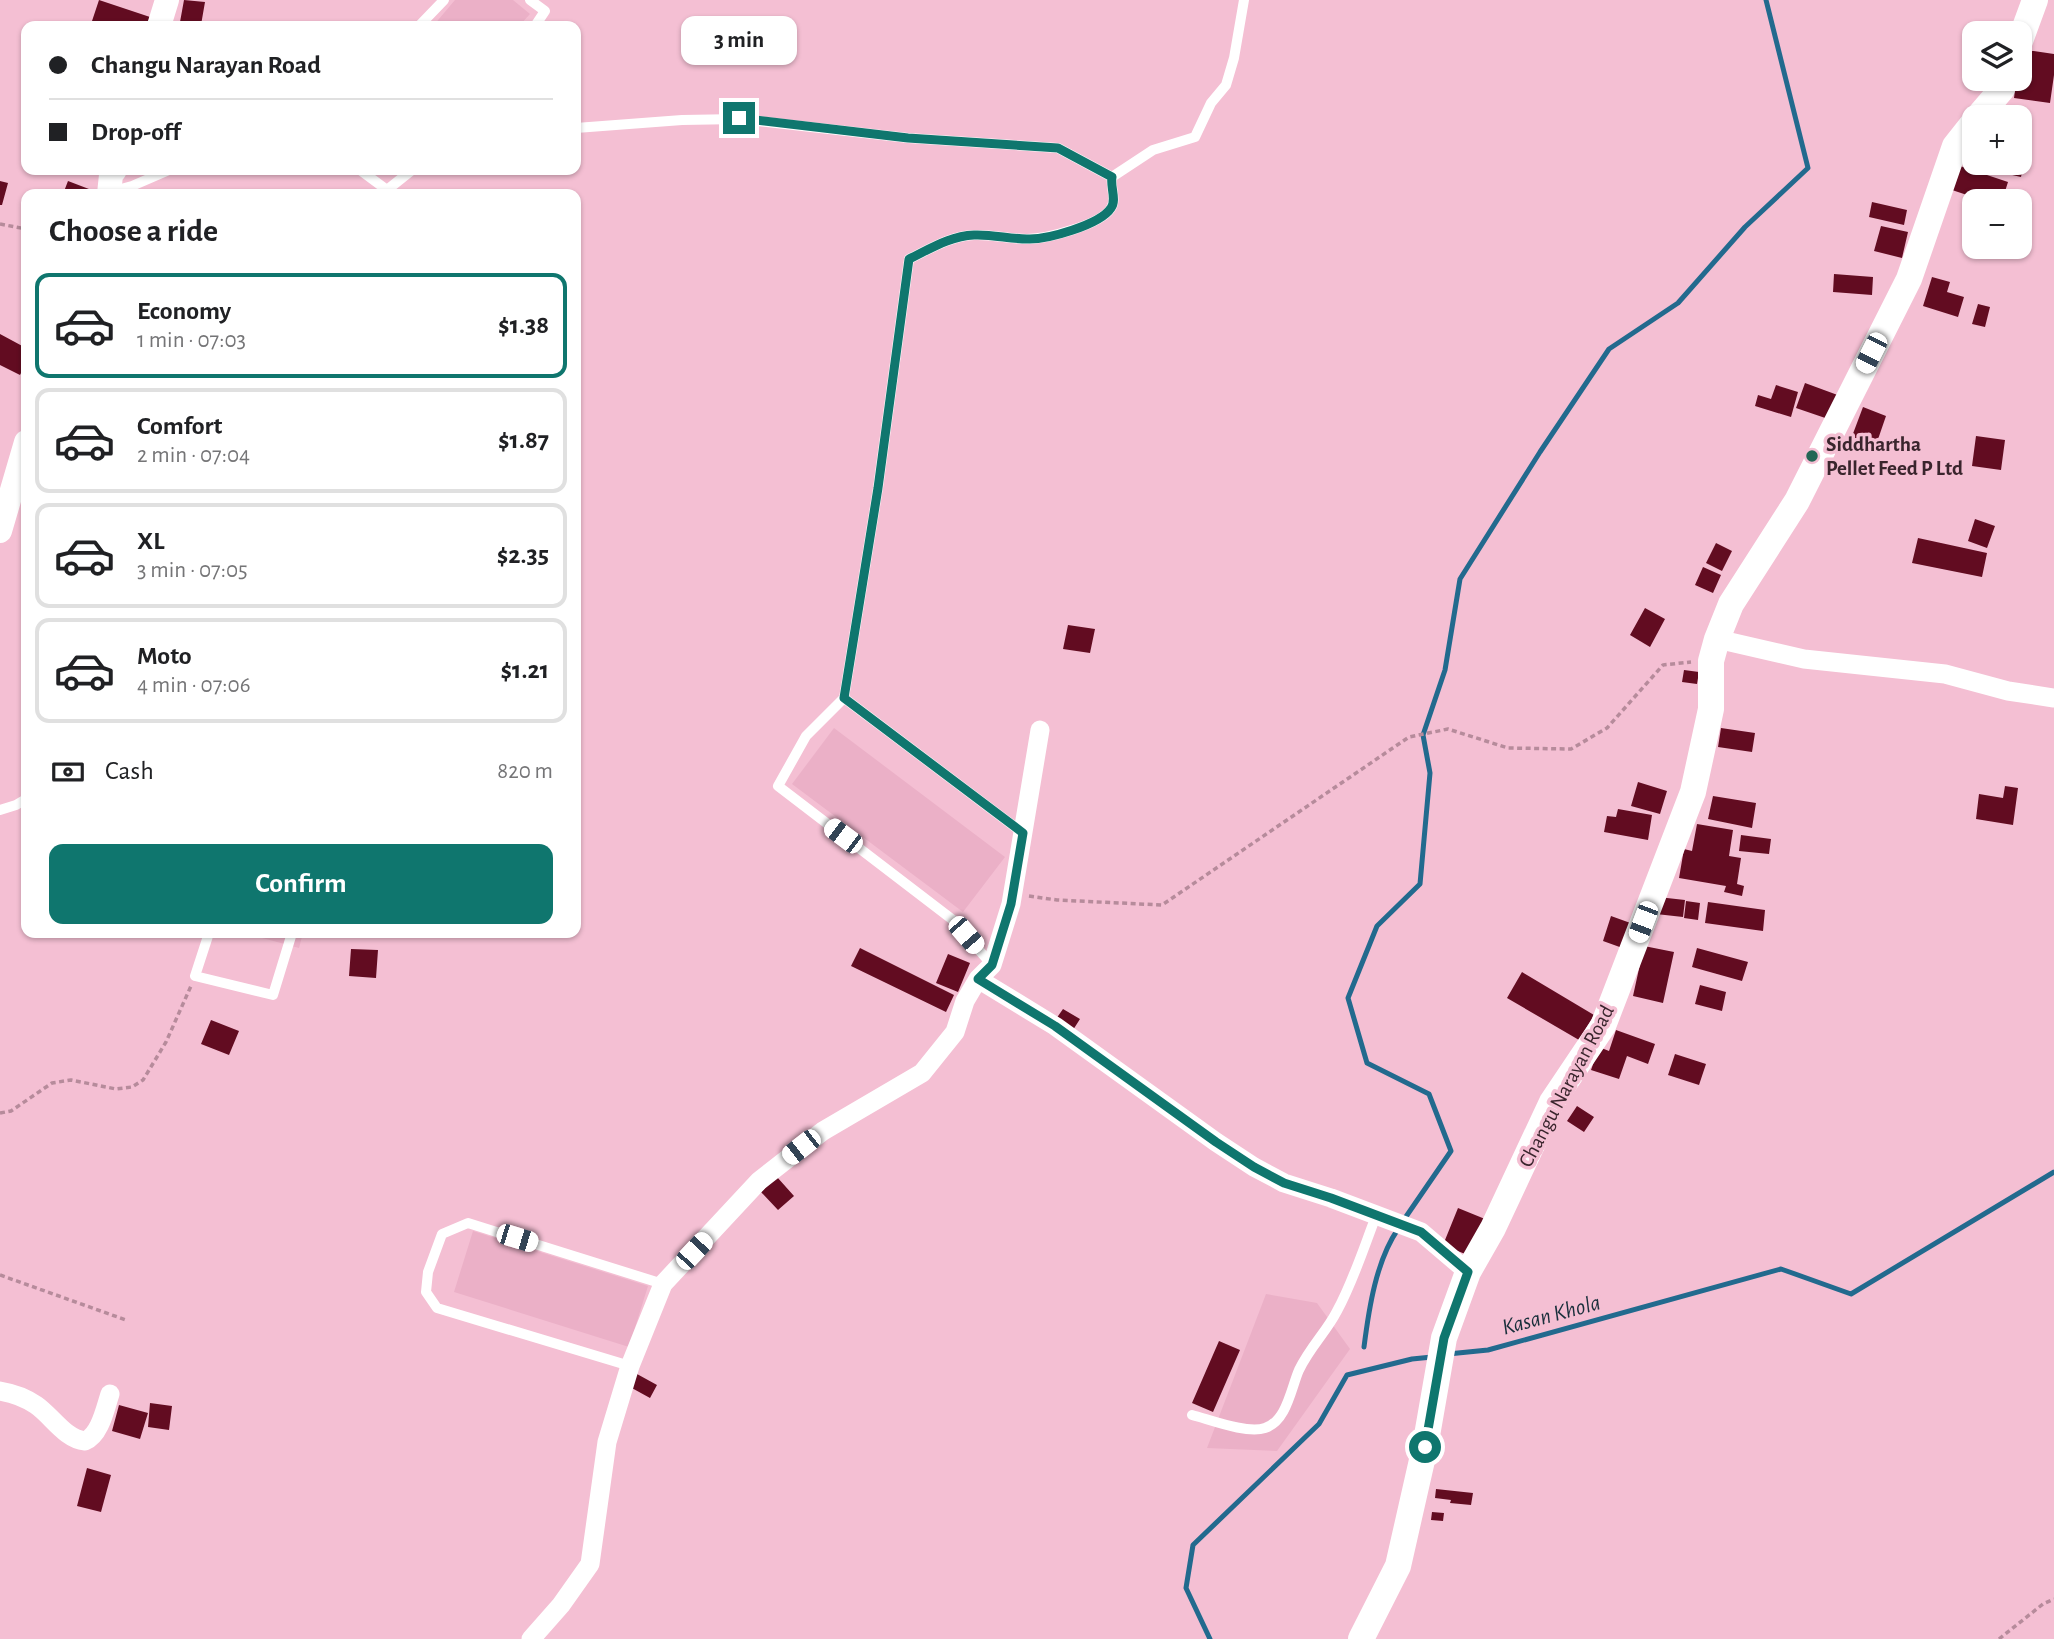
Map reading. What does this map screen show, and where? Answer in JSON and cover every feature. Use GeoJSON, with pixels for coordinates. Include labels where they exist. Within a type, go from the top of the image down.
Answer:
{"type":"FeatureCollection","features":[{"type":"Feature","properties":{"kind":"main road"},"geometry":{"type":"LineString","coordinates":[[2027,21],[2035,0]]}},
{"type":"Feature","properties":{"kind":"main road"},"geometry":{"type":"LineString","coordinates":[[1988,105],[2000,91]]}},
{"type":"Feature","properties":{"kind":"main road","name":"Changu Narayan Road"},"geometry":{"type":"LineString","coordinates":[[1361,1639],[1398,1566],[1425,1447],[1444,1338],[1468,1272],[1493,1228],[1552,1102],[1603,1026],[1693,792],[1711,709],[1714,650],[1731,604],[1797,501],[1909,279],[1955,146],[1962,137]]}},
{"type":"Feature","properties":{"kind":"street"},"geometry":{"type":"LineString","coordinates":[[161,21],[167,0]]}},
{"type":"Feature","properties":{"kind":"street"},"geometry":{"type":"LineString","coordinates":[[0,531],[21,459]]}},
{"type":"Feature","properties":{"kind":"street"},"geometry":{"type":"LineString","coordinates":[[1714,650],[1944,674],[2008,691],[2054,698]]}},
{"type":"Feature","properties":{"kind":"street"},"geometry":{"type":"LineString","coordinates":[[531,1639],[561,1605],[590,1564],[607,1442],[629,1366],[663,1284],[758,1181],[823,1131],[922,1073],[955,1031],[965,1001],[985,972],[1013,894],[1040,730]]}},
{"type":"Feature","properties":{"kind":"street"},"geometry":{"type":"LineString","coordinates":[[985,972],[1055,1026],[1254,1167],[1284,1183],[1421,1232],[1468,1272]]}},
{"type":"Feature","properties":{"kind":"street"},"geometry":{"type":"LineString","coordinates":[[0,1391],[35,1404],[72,1437],[85,1441],[91,1439],[96,1431],[110,1394]]}},
{"type":"Feature","properties":{"kind":"lane"},"geometry":{"type":"LineString","coordinates":[[424,21],[444,0]]}},
{"type":"Feature","properties":{"kind":"lane"},"geometry":{"type":"LineString","coordinates":[[530,0],[545,11],[538,21]]}},
{"type":"Feature","properties":{"kind":"lane"},"geometry":{"type":"LineString","coordinates":[[985,972],[953,920],[778,786],[806,736],[844,698],[878,488],[909,259],[953,238],[974,235],[1030,239],[1090,224],[1110,211],[1114,203],[1112,177],[1153,150],[1195,137],[1211,103],[1226,85],[1234,58],[1244,0]]}},
{"type":"Feature","properties":{"kind":"lane"},"geometry":{"type":"LineString","coordinates":[[581,128],[739,118],[908,138],[1058,148],[1112,177]]}},
{"type":"Feature","properties":{"kind":"lane"},"geometry":{"type":"LineString","coordinates":[[111,185],[132,186],[157,175]]}},
{"type":"Feature","properties":{"kind":"lane"},"geometry":{"type":"LineString","coordinates":[[367,175],[386,189]]}},
{"type":"Feature","properties":{"kind":"lane"},"geometry":{"type":"LineString","coordinates":[[388,189],[406,175]]}},
{"type":"Feature","properties":{"kind":"lane"},"geometry":{"type":"LineString","coordinates":[[844,698],[1023,833]]}},
{"type":"Feature","properties":{"kind":"lane"},"geometry":{"type":"LineString","coordinates":[[0,810],[21,802]]}},
{"type":"Feature","properties":{"kind":"lane"},"geometry":{"type":"LineString","coordinates":[[207,938],[195,976],[273,995],[290,938]]}},
{"type":"Feature","properties":{"kind":"lane"},"geometry":{"type":"LineString","coordinates":[[1192,1415],[1250,1430],[1263,1429],[1274,1424],[1316,1340],[1337,1312],[1376,1216]]}},
{"type":"Feature","properties":{"kind":"lane"},"geometry":{"type":"LineString","coordinates":[[629,1366],[437,1308],[426,1292],[428,1272],[442,1234],[468,1223],[663,1284]]}},
{"type":"Feature","properties":{"kind":"path"},"geometry":{"type":"LineString","coordinates":[[0,224],[21,228]]}},
{"type":"Feature","properties":{"kind":"path"},"geometry":{"type":"LineString","coordinates":[[1013,894],[1057,900],[1162,905],[1409,737],[1447,729],[1508,748],[1571,749],[1607,728],[1663,665],[1714,650]]}},
{"type":"Feature","properties":{"kind":"path"},"geometry":{"type":"LineString","coordinates":[[0,1112],[11,1111],[52,1083],[71,1080],[116,1089],[132,1087],[143,1080],[166,1042],[195,976]]}},
{"type":"Feature","properties":{"kind":"path"},"geometry":{"type":"LineString","coordinates":[[0,1275],[126,1320]]}},
{"type":"Feature","properties":{"kind":"path"},"geometry":{"type":"LineString","coordinates":[[1999,1639],[2043,1604],[2054,1599]]}},
{"type":"Feature","properties":{"kind":"shaded area"},"geometry":{"type":"Polygon","coordinates":[[[455,0],[513,0],[530,14],[524,21],[437,21],[455,0]]]}},
{"type":"Feature","properties":{"kind":"shaded area"},"geometry":{"type":"Polygon","coordinates":[[[834,728],[1005,857],[963,912],[792,784],[834,728]]]}},
{"type":"Feature","properties":{"kind":"shaded area"},"geometry":{"type":"Polygon","coordinates":[[[262,938],[302,938],[299,948],[262,938]]]}},
{"type":"Feature","properties":{"kind":"shaded area"},"geometry":{"type":"Polygon","coordinates":[[[473,1231],[648,1286],[629,1347],[454,1292],[473,1231]]]}},
{"type":"Feature","properties":{"kind":"shaded area"},"geometry":{"type":"Polygon","coordinates":[[[1266,1294],[1317,1303],[1350,1349],[1277,1451],[1207,1448],[1266,1294]]]}},
{"type":"Feature","properties":{"kind":"building"},"geometry":{"type":"Polygon","coordinates":[[[99,0],[150,17],[148,21],[92,21],[99,0]]]}},
{"type":"Feature","properties":{"kind":"building"},"geometry":{"type":"Polygon","coordinates":[[[184,0],[205,2],[202,21],[180,21],[184,0]]]}},
{"type":"Feature","properties":{"kind":"building"},"geometry":{"type":"Polygon","coordinates":[[[2032,51],[2054,54],[2050,103],[2014,98],[2015,91],[2032,91],[2032,51]]]}},
{"type":"Feature","properties":{"kind":"building"},"geometry":{"type":"Polygon","coordinates":[[[1954,164],[1962,167],[1962,175],[1987,175],[2008,182],[2006,189],[1962,189],[1962,193],[1946,188],[1954,164]]]}},
{"type":"Feature","properties":{"kind":"building"},"geometry":{"type":"Polygon","coordinates":[[[0,181],[8,183],[2,205],[0,205],[0,181]]]}},
{"type":"Feature","properties":{"kind":"building"},"geometry":{"type":"Polygon","coordinates":[[[68,181],[89,189],[65,189],[68,181]]]}},
{"type":"Feature","properties":{"kind":"building"},"geometry":{"type":"Polygon","coordinates":[[[1872,202],[1907,210],[1904,225],[1869,217],[1872,202]]]}},
{"type":"Feature","properties":{"kind":"building"},"geometry":{"type":"Polygon","coordinates":[[[1881,226],[1908,232],[1902,258],[1874,251],[1881,226]]]}},
{"type":"Feature","properties":{"kind":"building"},"geometry":{"type":"Polygon","coordinates":[[[1834,274],[1873,277],[1872,295],[1833,292],[1834,274]]]}},
{"type":"Feature","properties":{"kind":"building"},"geometry":{"type":"Polygon","coordinates":[[[1932,277],[1950,282],[1947,292],[1964,297],[1958,317],[1923,306],[1932,277]]]}},
{"type":"Feature","properties":{"kind":"building"},"geometry":{"type":"Polygon","coordinates":[[[1978,304],[1990,307],[1985,327],[1972,324],[1978,304]]]}},
{"type":"Feature","properties":{"kind":"building"},"geometry":{"type":"Polygon","coordinates":[[[0,334],[21,345],[21,373],[20,375],[0,365],[0,334]]]}},
{"type":"Feature","properties":{"kind":"building"},"geometry":{"type":"Polygon","coordinates":[[[1805,383],[1843,397],[1834,421],[1796,408],[1805,383]]]}},
{"type":"Feature","properties":{"kind":"building"},"geometry":{"type":"Polygon","coordinates":[[[1776,385],[1798,392],[1791,417],[1755,406],[1758,395],[1771,399],[1776,385]]]}},
{"type":"Feature","properties":{"kind":"building"},"geometry":{"type":"Polygon","coordinates":[[[1863,407],[1886,416],[1875,448],[1851,439],[1863,407]]]}},
{"type":"Feature","properties":{"kind":"building"},"geometry":{"type":"Polygon","coordinates":[[[1976,436],[2005,440],[2001,470],[1972,466],[1976,436]]]}},
{"type":"Feature","properties":{"kind":"building"},"geometry":{"type":"Polygon","coordinates":[[[1975,519],[1995,526],[1987,548],[1968,541],[1975,519]]]}},
{"type":"Feature","properties":{"kind":"building"},"geometry":{"type":"Polygon","coordinates":[[[1918,538],[1987,553],[1982,577],[1912,563],[1918,538]]]}},
{"type":"Feature","properties":{"kind":"building"},"geometry":{"type":"Polygon","coordinates":[[[1716,543],[1732,551],[1722,571],[1706,563],[1716,543]]]}},
{"type":"Feature","properties":{"kind":"building"},"geometry":{"type":"Polygon","coordinates":[[[1703,567],[1721,575],[1713,593],[1695,585],[1703,567]]]}},
{"type":"Feature","properties":{"kind":"building"},"geometry":{"type":"Polygon","coordinates":[[[1645,608],[1665,619],[1650,647],[1630,635],[1645,608]]]}},
{"type":"Feature","properties":{"kind":"building"},"geometry":{"type":"Polygon","coordinates":[[[1068,625],[1095,629],[1090,653],[1063,649],[1068,625]]]}},
{"type":"Feature","properties":{"kind":"building"},"geometry":{"type":"Polygon","coordinates":[[[1684,670],[1699,672],[1697,684],[1682,682],[1684,670]]]}},
{"type":"Feature","properties":{"kind":"building"},"geometry":{"type":"Polygon","coordinates":[[[1721,728],[1755,733],[1752,752],[1718,747],[1721,728]]]}},
{"type":"Feature","properties":{"kind":"building"},"geometry":{"type":"Polygon","coordinates":[[[1638,782],[1667,791],[1660,814],[1631,806],[1638,782]]]}},
{"type":"Feature","properties":{"kind":"building"},"geometry":{"type":"Polygon","coordinates":[[[2005,786],[2018,788],[2013,825],[1976,819],[1979,794],[2003,798],[2005,786]]]}},
{"type":"Feature","properties":{"kind":"building"},"geometry":{"type":"Polygon","coordinates":[[[1713,796],[1756,803],[1752,828],[1708,819],[1713,796]]]}},
{"type":"Feature","properties":{"kind":"building"},"geometry":{"type":"Polygon","coordinates":[[[1618,809],[1652,815],[1648,840],[1604,832],[1607,816],[1616,817],[1618,809]]]}},
{"type":"Feature","properties":{"kind":"building"},"geometry":{"type":"Polygon","coordinates":[[[1697,824],[1733,830],[1729,856],[1741,858],[1737,884],[1744,886],[1742,896],[1724,892],[1726,886],[1679,878],[1684,849],[1692,851],[1697,824]]]}},
{"type":"Feature","properties":{"kind":"building"},"geometry":{"type":"Polygon","coordinates":[[[1741,835],[1771,839],[1769,854],[1739,851],[1741,835]]]}},
{"type":"Feature","properties":{"kind":"building"},"geometry":{"type":"Polygon","coordinates":[[[1658,897],[1685,900],[1683,917],[1656,914],[1658,897]]]}},
{"type":"Feature","properties":{"kind":"building"},"geometry":{"type":"Polygon","coordinates":[[[1686,901],[1700,903],[1698,920],[1684,918],[1686,901]]]}},
{"type":"Feature","properties":{"kind":"building"},"geometry":{"type":"Polygon","coordinates":[[[1708,902],[1765,910],[1763,931],[1705,923],[1708,902]]]}},
{"type":"Feature","properties":{"kind":"building"},"geometry":{"type":"Polygon","coordinates":[[[1611,916],[1636,925],[1628,950],[1603,941],[1611,916]]]}},
{"type":"Feature","properties":{"kind":"building"},"geometry":{"type":"Polygon","coordinates":[[[1644,946],[1674,952],[1663,1003],[1633,996],[1644,946]]]}},
{"type":"Feature","properties":{"kind":"building"},"geometry":{"type":"Polygon","coordinates":[[[860,948],[954,995],[946,1012],[851,966],[860,948]]]}},
{"type":"Feature","properties":{"kind":"building"},"geometry":{"type":"Polygon","coordinates":[[[1697,948],[1748,962],[1742,981],[1692,967],[1697,948]]]}},
{"type":"Feature","properties":{"kind":"building"},"geometry":{"type":"Polygon","coordinates":[[[351,949],[378,950],[376,978],[349,976],[351,949]]]}},
{"type":"Feature","properties":{"kind":"building"},"geometry":{"type":"Polygon","coordinates":[[[948,954],[970,963],[958,992],[936,983],[948,954]]]}},
{"type":"Feature","properties":{"kind":"building"},"geometry":{"type":"Polygon","coordinates":[[[1522,972],[1594,1015],[1579,1040],[1507,998],[1522,972]]]}},
{"type":"Feature","properties":{"kind":"building"},"geometry":{"type":"Polygon","coordinates":[[[1700,985],[1726,992],[1722,1011],[1695,1004],[1700,985]]]}},
{"type":"Feature","properties":{"kind":"building"},"geometry":{"type":"Polygon","coordinates":[[[1063,1009],[1080,1019],[1073,1030],[1056,1019],[1063,1009]]]}},
{"type":"Feature","properties":{"kind":"building"},"geometry":{"type":"Polygon","coordinates":[[[211,1020],[239,1031],[229,1055],[201,1044],[211,1020]]]}},
{"type":"Feature","properties":{"kind":"building"},"geometry":{"type":"Polygon","coordinates":[[[1616,1030],[1655,1044],[1648,1064],[1627,1056],[1619,1079],[1591,1070],[1599,1047],[1609,1051],[1616,1030]]]}},
{"type":"Feature","properties":{"kind":"building"},"geometry":{"type":"Polygon","coordinates":[[[1675,1054],[1706,1064],[1699,1085],[1668,1075],[1675,1054]]]}},
{"type":"Feature","properties":{"kind":"building"},"geometry":{"type":"Polygon","coordinates":[[[1577,1106],[1594,1117],[1584,1132],[1567,1121],[1577,1106]]]}},
{"type":"Feature","properties":{"kind":"building"},"geometry":{"type":"Polygon","coordinates":[[[777,1177],[794,1196],[778,1210],[761,1192],[777,1177]]]}},
{"type":"Feature","properties":{"kind":"building"},"geometry":{"type":"Polygon","coordinates":[[[1458,1208],[1485,1219],[1470,1256],[1443,1245],[1458,1208]]]}},
{"type":"Feature","properties":{"kind":"building"},"geometry":{"type":"Polygon","coordinates":[[[1219,1341],[1240,1350],[1213,1412],[1192,1403],[1219,1341]]]}},
{"type":"Feature","properties":{"kind":"building"},"geometry":{"type":"Polygon","coordinates":[[[637,1374],[657,1385],[650,1398],[630,1387],[637,1374]]]}},
{"type":"Feature","properties":{"kind":"building"},"geometry":{"type":"Polygon","coordinates":[[[150,1403],[172,1406],[169,1430],[148,1427],[150,1403]]]}},
{"type":"Feature","properties":{"kind":"building"},"geometry":{"type":"Polygon","coordinates":[[[119,1405],[148,1413],[140,1439],[112,1431],[119,1405]]]}},
{"type":"Feature","properties":{"kind":"building"},"geometry":{"type":"Polygon","coordinates":[[[87,1468],[111,1475],[101,1512],[77,1506],[87,1468]]]}},
{"type":"Feature","properties":{"kind":"building"},"geometry":{"type":"Polygon","coordinates":[[[1436,1489],[1473,1493],[1471,1505],[1435,1498],[1436,1489]]]}},
{"type":"Feature","properties":{"kind":"building"},"geometry":{"type":"Polygon","coordinates":[[[1432,1512],[1444,1513],[1443,1521],[1431,1520],[1432,1512]]]}},
{"type":"Feature","properties":{"kind":"waterway"},"geometry":{"type":"LineString","coordinates":[[1403,1221],[1451,1151],[1429,1094],[1367,1063],[1348,998],[1377,926],[1420,884],[1430,773],[1423,735],[1445,670],[1460,579],[1609,349],[1678,303],[1745,227],[1808,168],[1766,0]]}},
{"type":"Feature","properties":{"kind":"waterway","name":"Kasan Khola"},"geometry":{"type":"LineString","coordinates":[[1448,1354],[1488,1350],[1781,1269],[1851,1294],[2054,1172]]}},
{"type":"Feature","properties":{"kind":"waterway"},"geometry":{"type":"LineString","coordinates":[[1364,1347],[1379,1270],[1398,1229]]}},
{"type":"Feature","properties":{"kind":"waterway","name":"Kasan Khola"},"geometry":{"type":"LineString","coordinates":[[1210,1639],[1186,1588],[1193,1545],[1319,1424],[1347,1375],[1412,1359],[1432,1357]]}},
{"type":"Feature","properties":{"kind":"place","name":"Siddhartha Pellet Feed P Ltd"},"geometry":{"type":"Point","coordinates":[1812,456]}},
{"type":"Feature","properties":{"kind":"route"},"geometry":{"type":"LineString","coordinates":[[739,118],[908,138],[1058,148],[1112,177],[1114,203],[1110,211],[1090,224],[1030,239],[974,235],[953,238],[909,259],[878,488],[844,698],[1023,833],[1011,904],[992,965],[978,979],[1055,1026],[1254,1167],[1284,1183],[1421,1232],[1468,1272],[1444,1338],[1425,1447]]}}]}
